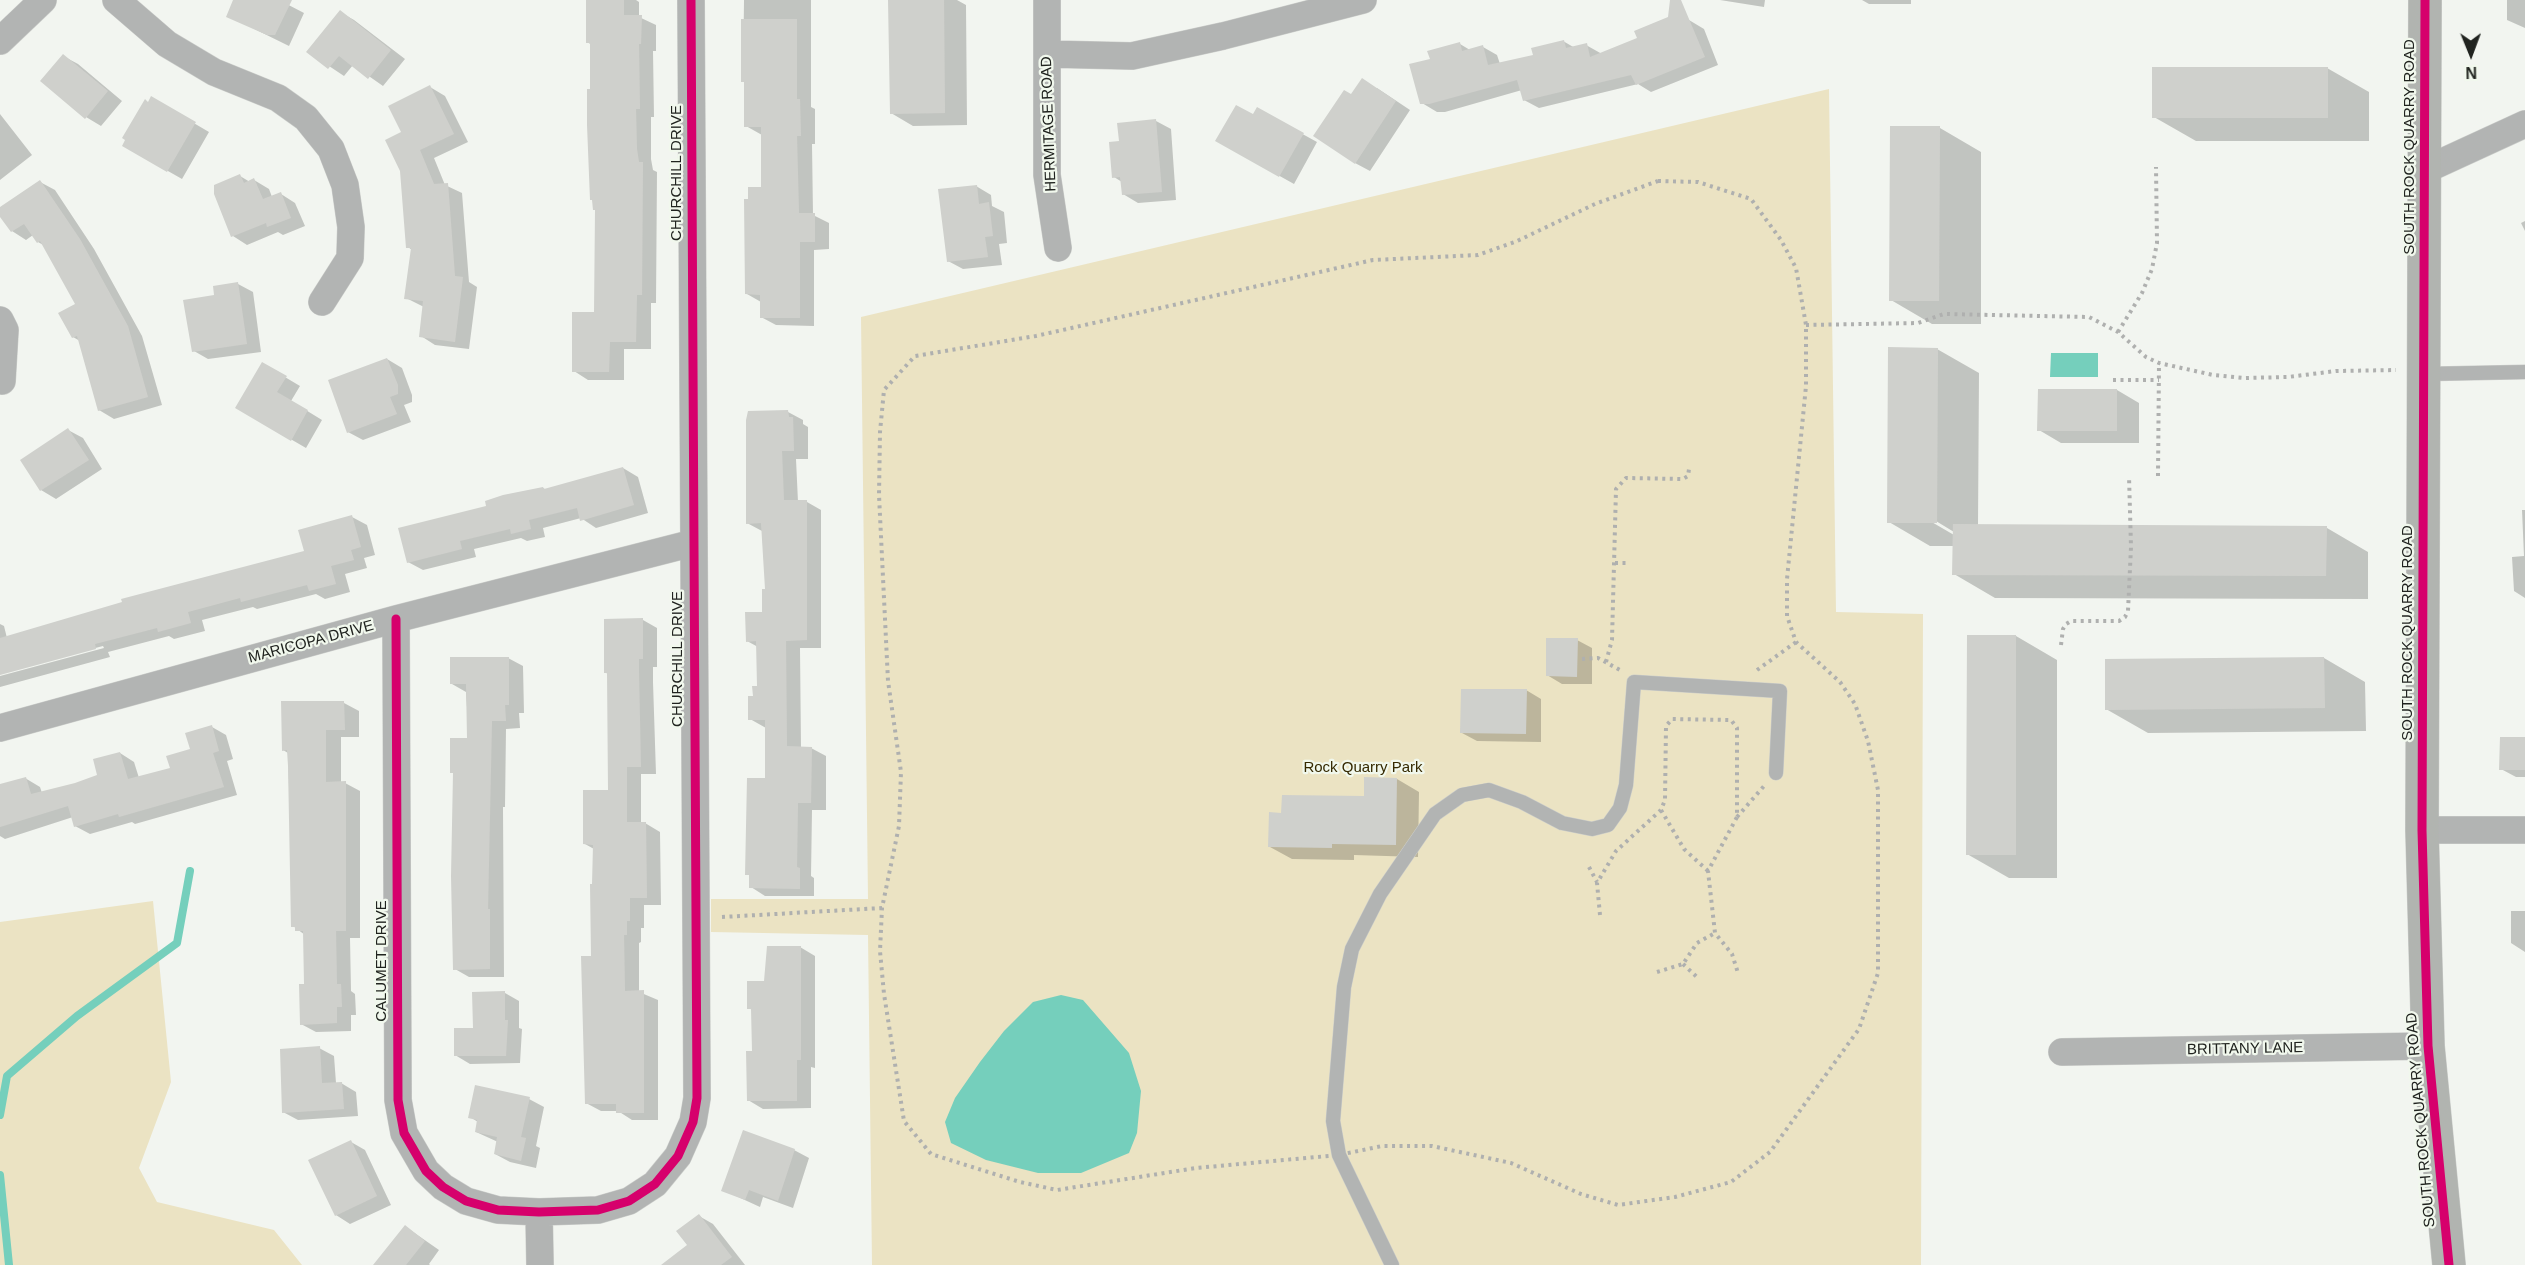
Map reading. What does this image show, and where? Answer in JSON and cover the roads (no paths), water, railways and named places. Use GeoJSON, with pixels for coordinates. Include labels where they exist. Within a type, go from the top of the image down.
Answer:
{"type":"FeatureCollection","features":[{"type":"Feature","properties":{"kind":"street"},"geometry":{"type":"LineString","coordinates":[[0,40],[43,0]]}},
{"type":"Feature","properties":{"kind":"street"},"geometry":{"type":"LineString","coordinates":[[116,0],[167,44],[214,72],[278,98],[306,118],[331,149],[345,185],[351,227],[350,258],[322,302]]}},
{"type":"Feature","properties":{"kind":"street","name":"CHURCHILL DRIVE"},"geometry":{"type":"LineString","coordinates":[[540,1212],[598,1210],[629,1201],[655,1184],[678,1156],[693,1122],[697,1098],[694,919],[691,0]]}},
{"type":"Feature","properties":{"kind":"street","name":"HERMITAGE ROAD"},"geometry":{"type":"LineString","coordinates":[[1047,0],[1047,175],[1058,248]]}},
{"type":"Feature","properties":{"kind":"street"},"geometry":{"type":"LineString","coordinates":[[1047,54],[1132,57],[1364,0]]}},
{"type":"Feature","properties":{"kind":"street","name":"SOUTH ROCK QUARRY ROAD"},"geometry":{"type":"LineString","coordinates":[[2425,0],[2422,830],[2428,1046],[2449,1265]]}},
{"type":"Feature","properties":{"kind":"street"},"geometry":{"type":"LineString","coordinates":[[2425,170],[2525,124]]}},
{"type":"Feature","properties":{"kind":"street"},"geometry":{"type":"LineString","coordinates":[[0,320],[5,330],[2,381]]}},
{"type":"Feature","properties":{"kind":"street","name":"MARICOPA DRIVE"},"geometry":{"type":"LineString","coordinates":[[0,728],[396,619],[693,543]]}},
{"type":"Feature","properties":{"kind":"street","name":"CALUMET DRIVE"},"geometry":{"type":"LineString","coordinates":[[396,619],[400,1116],[404,1133],[426,1171],[466,1201],[498,1210],[540,1212]]}},
{"type":"Feature","properties":{"kind":"street"},"geometry":{"type":"LineString","coordinates":[[2422,830],[2525,830]]}},
{"type":"Feature","properties":{"kind":"street","name":"BRITTANY LANE"},"geometry":{"type":"LineString","coordinates":[[2062,1053],[2428,1046]]}},
{"type":"Feature","properties":{"kind":"street"},"geometry":{"type":"LineString","coordinates":[[540,1212],[540,1265]]}},
{"type":"Feature","properties":{"kind":"lane"},"geometry":{"type":"LineString","coordinates":[[2424,372],[2525,372]]}},
{"type":"Feature","properties":{"kind":"lane"},"geometry":{"type":"LineString","coordinates":[[1392,1265],[1339,1155],[1333,1121],[1344,987],[1353,949],[1380,894],[1436,814],[1462,795],[1489,790],[1522,802],[1562,823],[1592,830],[1608,825],[1620,808],[1626,784],[1634,682],[1780,691],[1776,773]]}},
{"type":"Feature","properties":{"kind":"waterway"},"geometry":{"type":"LineString","coordinates":[[0,1115],[7,1076],[77,1016],[177,943],[190,871]]}},
{"type":"Feature","properties":{"kind":"waterway"},"geometry":{"type":"LineString","coordinates":[[0,1175],[9,1265]]}},
{"type":"Feature","properties":{"kind":"park label","name":"Rock Quarry Park"},"geometry":{"type":"Point","coordinates":[1363,768]}}]}
